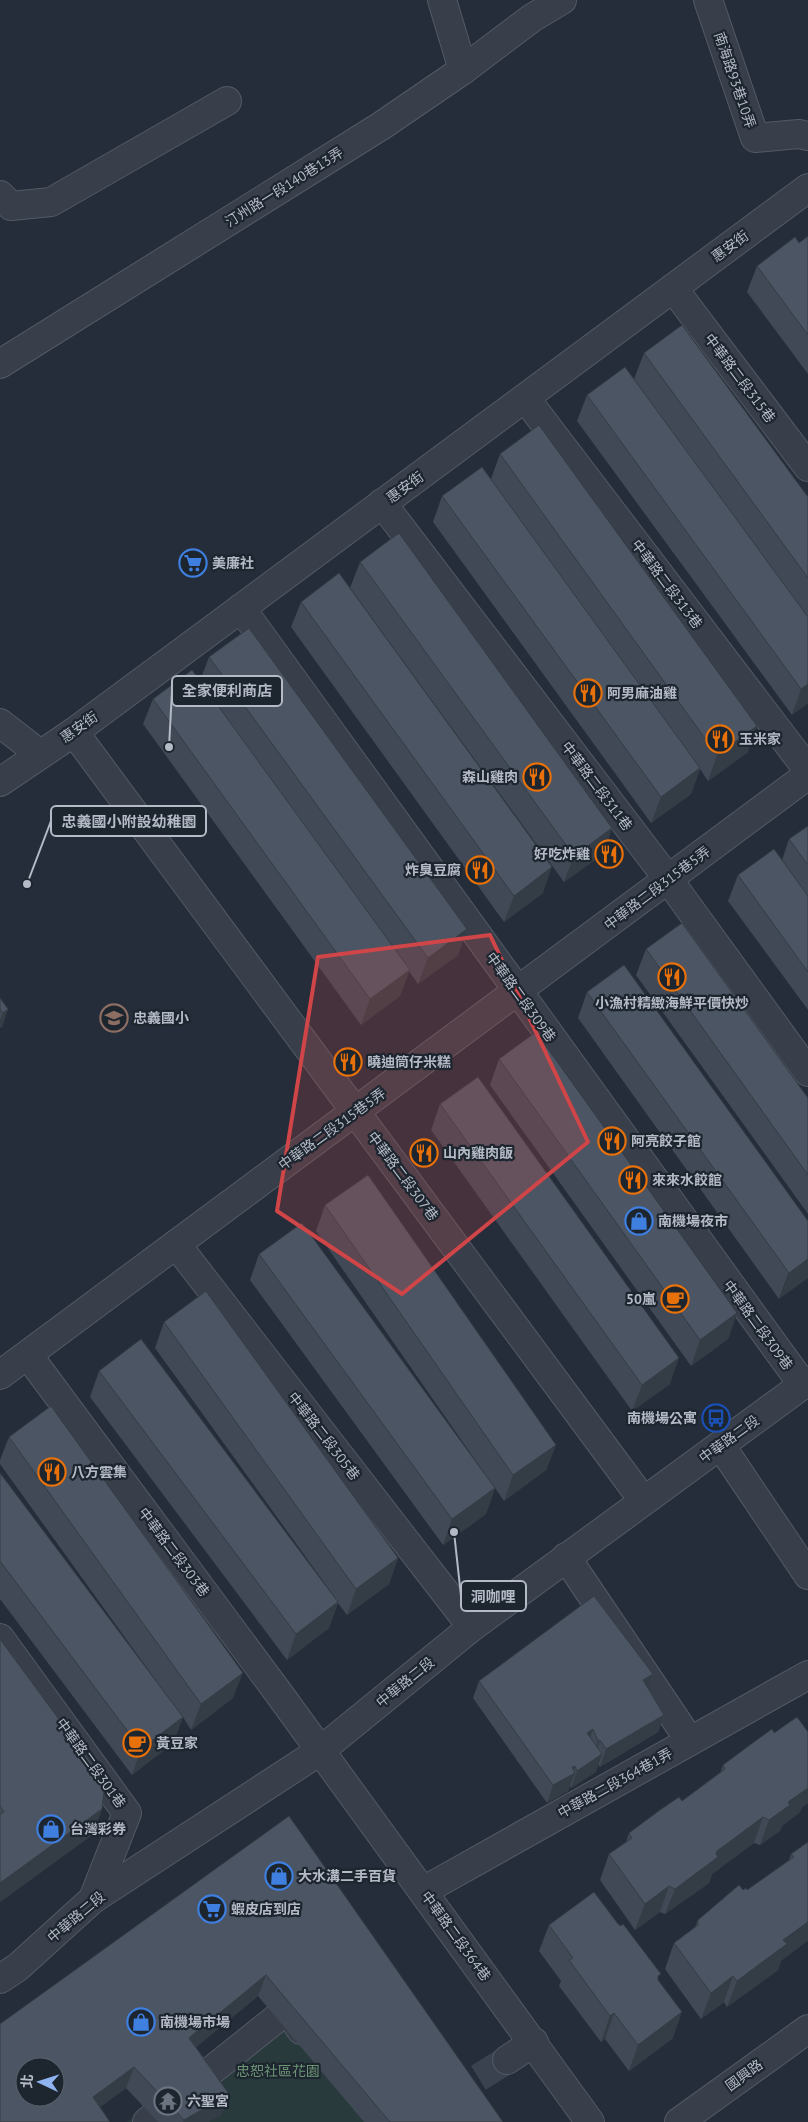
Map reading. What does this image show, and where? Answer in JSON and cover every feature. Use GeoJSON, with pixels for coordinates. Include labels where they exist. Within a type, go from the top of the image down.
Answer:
{"type":"FeatureCollection","features":[{"type":"Feature","properties":{"kind":"street"},"geometry":{"type":"LineString","coordinates":[[442,0],[463,70]]}},
{"type":"Feature","properties":{"kind":"street","name":"汀州路一段140巷13弄"},"geometry":{"type":"LineString","coordinates":[[0,364],[381,126],[463,70],[532,18],[562,0]]}},
{"type":"Feature","properties":{"kind":"street","name":"南海路93巷10弄"},"geometry":{"type":"LineString","coordinates":[[708,0],[756,138],[800,134],[808,136]]}},
{"type":"Feature","properties":{"kind":"street"},"geometry":{"type":"LineString","coordinates":[[0,195],[11,206],[51,202],[227,101]]}},
{"type":"Feature","properties":{"kind":"street","name":"惠安街"},"geometry":{"type":"LineString","coordinates":[[0,782],[74,732],[382,503],[526,399],[808,188]]}},
{"type":"Feature","properties":{"kind":"street","name":"中華路二段315巷"},"geometry":{"type":"LineString","coordinates":[[673,288],[808,467]]}},
{"type":"Feature","properties":{"kind":"street","name":"中華路二段313巷"},"geometry":{"type":"LineString","coordinates":[[526,399],[808,770]]}},
{"type":"Feature","properties":{"kind":"street","name":"中華路二段311巷"},"geometry":{"type":"LineString","coordinates":[[382,503],[668,879],[808,1072]]}},
{"type":"Feature","properties":{"kind":"street","name":"中華路二段309巷"},"geometry":{"type":"LineString","coordinates":[[241,608],[517,992],[805,1383]]}},
{"type":"Feature","properties":{"kind":"street"},"geometry":{"type":"LineString","coordinates":[[0,723],[40,754]]}},
{"type":"Feature","properties":{"kind":"street","name":"中華路二段307巷"},"geometry":{"type":"LineString","coordinates":[[74,732],[643,1500]]}},
{"type":"Feature","properties":{"kind":"street","name":"中華路二段315巷5弄"},"geometry":{"type":"LineString","coordinates":[[0,1375],[808,775]]}},
{"type":"Feature","properties":{"kind":"street","name":"中華路二段305巷"},"geometry":{"type":"LineString","coordinates":[[176,1244],[472,1627]]}},
{"type":"Feature","properties":{"kind":"street","name":"中華路二段303巷"},"geometry":{"type":"LineString","coordinates":[[28,1354],[320,1751]]}},
{"type":"Feature","properties":{"kind":"street","name":"中華路二段"},"geometry":{"type":"LineString","coordinates":[[0,1979],[18,1967],[93,1899],[320,1751],[472,1627],[805,1383]]}},
{"type":"Feature","properties":{"kind":"street"},"geometry":{"type":"LineString","coordinates":[[721,1446],[808,1575]]}},
{"type":"Feature","properties":{"kind":"street"},"geometry":{"type":"LineString","coordinates":[[566,1557],[690,1741]]}},
{"type":"Feature","properties":{"kind":"street","name":"中華路二段301巷"},"geometry":{"type":"LineString","coordinates":[[0,1638],[127,1813],[93,1899]]}},
{"type":"Feature","properties":{"kind":"street","name":"中華路二段364巷1弄"},"geometry":{"type":"LineString","coordinates":[[423,1891],[808,1674]]}},
{"type":"Feature","properties":{"kind":"street","name":"中華路二段364巷"},"geometry":{"type":"LineString","coordinates":[[320,1751],[534,2042],[590,2122]]}},
{"type":"Feature","properties":{"kind":"street"},"geometry":{"type":"LineString","coordinates":[[147,2122],[287,2010],[316,2050]]}},
{"type":"Feature","properties":{"kind":"street","name":"國興路"},"geometry":{"type":"LineString","coordinates":[[680,2122],[808,2029]]}},
{"type":"Feature","properties":{"kind":"street"},"geometry":{"type":"LineString","coordinates":[[507,2060],[534,2042]]}},
{"type":"Feature","properties":{"kind":"highlighted area"},"geometry":{"type":"Polygon","coordinates":[[[490,935],[588,1142],[402,1294],[277,1211],[318,957],[490,935]]]}},
{"type":"Feature","properties":{"kind":"green space","name":"忠恕社區花園"},"geometry":{"type":"Polygon","coordinates":[[[289,1998],[377,2122],[127,2122],[289,1998]]]}},
{"type":"Feature","properties":{"kind":"building"},"geometry":{"type":"Polygon","coordinates":[[[808,236],[808,335],[757,266],[795,237],[799,243],[808,236]]]}},
{"type":"Feature","properties":{"kind":"building"},"geometry":{"type":"Polygon","coordinates":[[[682,325],[808,497],[808,578],[644,353],[682,325]]]}},
{"type":"Feature","properties":{"kind":"building"},"geometry":{"type":"Polygon","coordinates":[[[625,367],[808,617],[808,684],[801,689],[587,395],[625,367]]]}},
{"type":"Feature","properties":{"kind":"building"},"geometry":{"type":"Polygon","coordinates":[[[539,425],[757,726],[717,755],[500,454],[539,425]]]}},
{"type":"Feature","properties":{"kind":"building"},"geometry":{"type":"Polygon","coordinates":[[[482,467],[700,768],[661,797],[442,496],[482,467]]]}},
{"type":"Feature","properties":{"kind":"building"},"geometry":{"type":"Polygon","coordinates":[[[399,533],[612,828],[574,856],[360,562],[399,533]]]}},
{"type":"Feature","properties":{"kind":"building"},"geometry":{"type":"Polygon","coordinates":[[[339,573],[552,867],[514,896],[301,602],[339,573]]]}},
{"type":"Feature","properties":{"kind":"building"},"geometry":{"type":"Polygon","coordinates":[[[249,628],[467,929],[428,958],[209,657],[249,628]]]}},
{"type":"Feature","properties":{"kind":"building"},"geometry":{"type":"Polygon","coordinates":[[[192,670],[410,970],[370,999],[153,699],[192,670]]]}},
{"type":"Feature","properties":{"kind":"building"},"geometry":{"type":"Polygon","coordinates":[[[808,826],[808,865],[789,839],[808,826]]]}},
{"type":"Feature","properties":{"kind":"building"},"geometry":{"type":"Polygon","coordinates":[[[774,849],[808,896],[808,972],[738,875],[774,849]]]}},
{"type":"Feature","properties":{"kind":"building"},"geometry":{"type":"Polygon","coordinates":[[[682,923],[808,1098],[808,1175],[646,949],[682,923]]]}},
{"type":"Feature","properties":{"kind":"building"},"geometry":{"type":"Polygon","coordinates":[[[624,965],[808,1221],[808,1259],[789,1273],[587,992],[624,965]]]}},
{"type":"Feature","properties":{"kind":"building"},"geometry":{"type":"Polygon","coordinates":[[[0,998],[8,1009],[3,1013],[0,1009],[0,998]]]}},
{"type":"Feature","properties":{"kind":"building"},"geometry":{"type":"Polygon","coordinates":[[[536,1032],[737,1313],[700,1340],[499,1059],[536,1032]]]}},
{"type":"Feature","properties":{"kind":"building"},"geometry":{"type":"Polygon","coordinates":[[[478,1077],[679,1358],[642,1385],[440,1104],[478,1077]]]}},
{"type":"Feature","properties":{"kind":"building"},"geometry":{"type":"Polygon","coordinates":[[[368,1175],[556,1445],[513,1475],[325,1205],[368,1175]]]}},
{"type":"Feature","properties":{"kind":"building"},"geometry":{"type":"Polygon","coordinates":[[[302,1223],[495,1488],[452,1519],[259,1254],[302,1223]]]}},
{"type":"Feature","properties":{"kind":"building"},"geometry":{"type":"Polygon","coordinates":[[[206,1291],[398,1558],[356,1589],[164,1322],[206,1291]]]}},
{"type":"Feature","properties":{"kind":"building"},"geometry":{"type":"Polygon","coordinates":[[[141,1339],[338,1602],[296,1634],[99,1371],[141,1339]]]}},
{"type":"Feature","properties":{"kind":"building"},"geometry":{"type":"Polygon","coordinates":[[[51,1406],[243,1673],[201,1704],[9,1437],[51,1406]]]}},
{"type":"Feature","properties":{"kind":"building"},"geometry":{"type":"Polygon","coordinates":[[[0,1473],[183,1717],[141,1749],[0,1561],[0,1473]]]}},
{"type":"Feature","properties":{"kind":"building"},"geometry":{"type":"Polygon","coordinates":[[[594,1596],[653,1674],[643,1680],[664,1715],[606,1749],[600,1740],[598,1741],[593,1729],[587,1733],[602,1754],[577,1771],[575,1766],[572,1767],[575,1773],[553,1785],[479,1681],[594,1596]]]}},
{"type":"Feature","properties":{"kind":"building"},"geometry":{"type":"Polygon","coordinates":[[[0,1639],[105,1782],[102,1809],[0,1883],[0,1814],[4,1812],[0,1806],[0,1639]]]}},
{"type":"Feature","properties":{"kind":"building"},"geometry":{"type":"Polygon","coordinates":[[[797,1717],[808,1732],[808,1788],[788,1802],[790,1805],[769,1820],[763,1817],[717,1851],[718,1857],[675,1889],[669,1886],[645,1904],[609,1854],[632,1838],[629,1833],[660,1810],[679,1797],[682,1801],[725,1769],[723,1765],[754,1742],[772,1729],[774,1733],[797,1717]]]}},
{"type":"Feature","properties":{"kind":"building"},"geometry":{"type":"Polygon","coordinates":[[[289,1816],[503,2122],[390,2122],[266,1975],[189,2038],[229,2094],[184,2120],[134,2067],[93,2097],[110,2122],[0,2122],[0,2024],[289,1816]]]}},
{"type":"Feature","properties":{"kind":"building"},"geometry":{"type":"Polygon","coordinates":[[[808,1842],[808,1922],[783,1940],[787,1944],[737,1981],[733,1976],[711,1993],[674,1943],[698,1925],[698,1920],[739,1885],[743,1890],[746,1888],[747,1890],[794,1857],[791,1854],[808,1842]]]}},
{"type":"Feature","properties":{"kind":"building"},"geometry":{"type":"Polygon","coordinates":[[[594,1892],[618,1924],[621,1926],[623,1924],[661,1974],[658,1976],[658,1980],[682,2012],[638,2045],[614,2013],[610,2016],[569,1960],[573,1958],[549,1925],[594,1892]]]}},
{"type":"Feature","properties":{"kind":"tunnel"},"geometry":{"type":"LineString","coordinates":[[407,2122],[507,2060]]}},
{"type":"Feature","properties":{"kind":"place","name":"美廉社"},"geometry":{"type":"Point","coordinates":[193,563]}},
{"type":"Feature","properties":{"kind":"place","name":"阿男麻油雞"},"geometry":{"type":"Point","coordinates":[588,693]}},
{"type":"Feature","properties":{"kind":"place","name":"玉米家"},"geometry":{"type":"Point","coordinates":[720,739]}},
{"type":"Feature","properties":{"kind":"place","name":"全家便利商店"},"geometry":{"type":"Point","coordinates":[169,747]}},
{"type":"Feature","properties":{"kind":"place","name":"森山雞肉"},"geometry":{"type":"Point","coordinates":[537,777]}},
{"type":"Feature","properties":{"kind":"place","name":"好吃炸雞"},"geometry":{"type":"Point","coordinates":[609,854]}},
{"type":"Feature","properties":{"kind":"place","name":"炸臭豆腐"},"geometry":{"type":"Point","coordinates":[480,870]}},
{"type":"Feature","properties":{"kind":"place","name":"忠義國小附設幼稚園"},"geometry":{"type":"Point","coordinates":[27,884]}},
{"type":"Feature","properties":{"kind":"place","name":"小漁村精緻海鮮平價快炒"},"geometry":{"type":"Point","coordinates":[672,977]}},
{"type":"Feature","properties":{"kind":"place","name":"忠義國小"},"geometry":{"type":"Point","coordinates":[114,1018]}},
{"type":"Feature","properties":{"kind":"place","name":"曉迪筒仔米糕"},"geometry":{"type":"Point","coordinates":[348,1062]}},
{"type":"Feature","properties":{"kind":"place","name":"阿亮餃子館"},"geometry":{"type":"Point","coordinates":[612,1141]}},
{"type":"Feature","properties":{"kind":"place","name":"山內雞肉飯"},"geometry":{"type":"Point","coordinates":[424,1153]}},
{"type":"Feature","properties":{"kind":"place","name":"來來水餃館"},"geometry":{"type":"Point","coordinates":[633,1180]}},
{"type":"Feature","properties":{"kind":"place","name":"南機場夜市"},"geometry":{"type":"Point","coordinates":[639,1221]}},
{"type":"Feature","properties":{"kind":"place","name":"50嵐"},"geometry":{"type":"Point","coordinates":[675,1299]}},
{"type":"Feature","properties":{"kind":"place","name":"南機場公寓"},"geometry":{"type":"Point","coordinates":[716,1418]}},
{"type":"Feature","properties":{"kind":"place","name":"八方雲集"},"geometry":{"type":"Point","coordinates":[52,1472]}},
{"type":"Feature","properties":{"kind":"place","name":"洞咖哩"},"geometry":{"type":"Point","coordinates":[454,1532]}},
{"type":"Feature","properties":{"kind":"place","name":"黃豆家"},"geometry":{"type":"Point","coordinates":[137,1743]}},
{"type":"Feature","properties":{"kind":"place","name":"台灣彩券"},"geometry":{"type":"Point","coordinates":[51,1829]}},
{"type":"Feature","properties":{"kind":"place","name":"大水溝二手百貨"},"geometry":{"type":"Point","coordinates":[279,1876]}},
{"type":"Feature","properties":{"kind":"place","name":"蝦皮店到店"},"geometry":{"type":"Point","coordinates":[212,1909]}},
{"type":"Feature","properties":{"kind":"place","name":"南機場市場"},"geometry":{"type":"Point","coordinates":[141,2022]}},
{"type":"Feature","properties":{"kind":"place","name":"六聖宮"},"geometry":{"type":"Point","coordinates":[168,2101]}}]}
